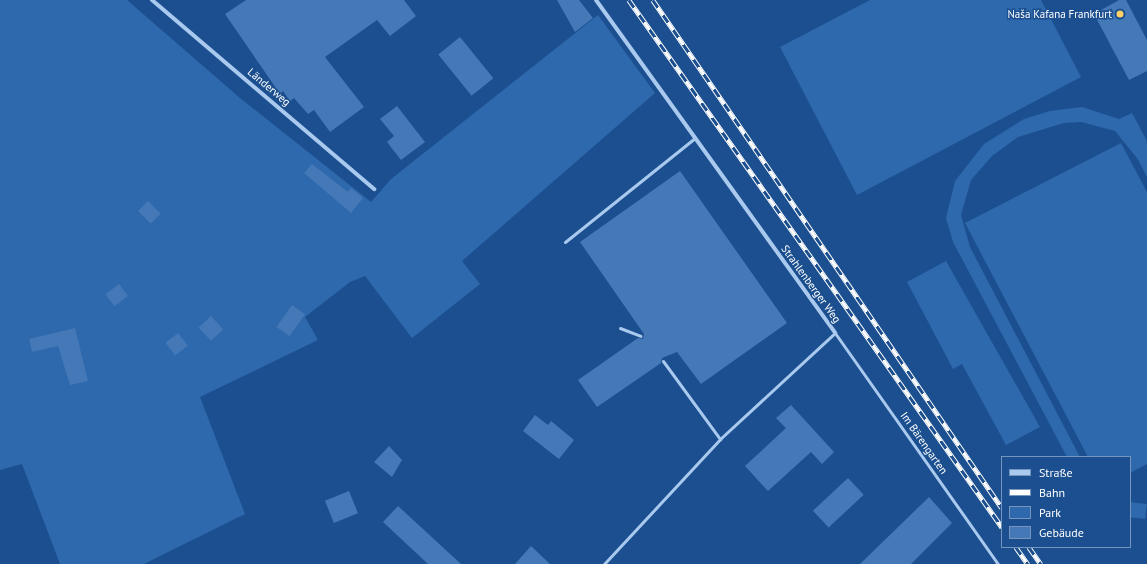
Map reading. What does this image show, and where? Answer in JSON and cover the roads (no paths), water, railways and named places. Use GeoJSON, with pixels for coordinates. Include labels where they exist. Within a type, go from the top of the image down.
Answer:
{"type":"FeatureCollection","features":[{"type":"Feature","properties":{"kind":"street","name":"Länderweg"},"geometry":{"type":"LineString","coordinates":[[152,0],[374,189]]}},
{"type":"Feature","properties":{"kind":"street","name":"Strahlenberger Weg"},"geometry":{"type":"LineString","coordinates":[[596,0],[835,333]]}},
{"type":"Feature","properties":{"kind":"lane"},"geometry":{"type":"LineString","coordinates":[[565,242],[695,138]]}},
{"type":"Feature","properties":{"kind":"lane"},"geometry":{"type":"LineString","coordinates":[[620,328],[640,336]]}},
{"type":"Feature","properties":{"kind":"lane","name":"Strahlenberger Weg"},"geometry":{"type":"LineString","coordinates":[[604,564],[720,439],[835,333]]}},
{"type":"Feature","properties":{"kind":"lane","name":"Im Bärengarten"},"geometry":{"type":"LineString","coordinates":[[835,333],[998,564]]}},
{"type":"Feature","properties":{"kind":"lane"},"geometry":{"type":"LineString","coordinates":[[663,361],[720,439]]}},
{"type":"Feature","properties":{"kind":"railway"},"geometry":{"type":"LineString","coordinates":[[629,0],[1001,526]]}},
{"type":"Feature","properties":{"kind":"railway"},"geometry":{"type":"LineString","coordinates":[[653,0],[1001,507]]}},
{"type":"Feature","properties":{"kind":"railway"},"geometry":{"type":"LineString","coordinates":[[1017,548],[1028,564]]}},
{"type":"Feature","properties":{"kind":"railway"},"geometry":{"type":"LineString","coordinates":[[1030,548],[1041,564]]}},
{"type":"Feature","properties":{"kind":"place","name":"Naša Kafana Frankfurt"},"geometry":{"type":"Point","coordinates":[1120,14]}}]}
